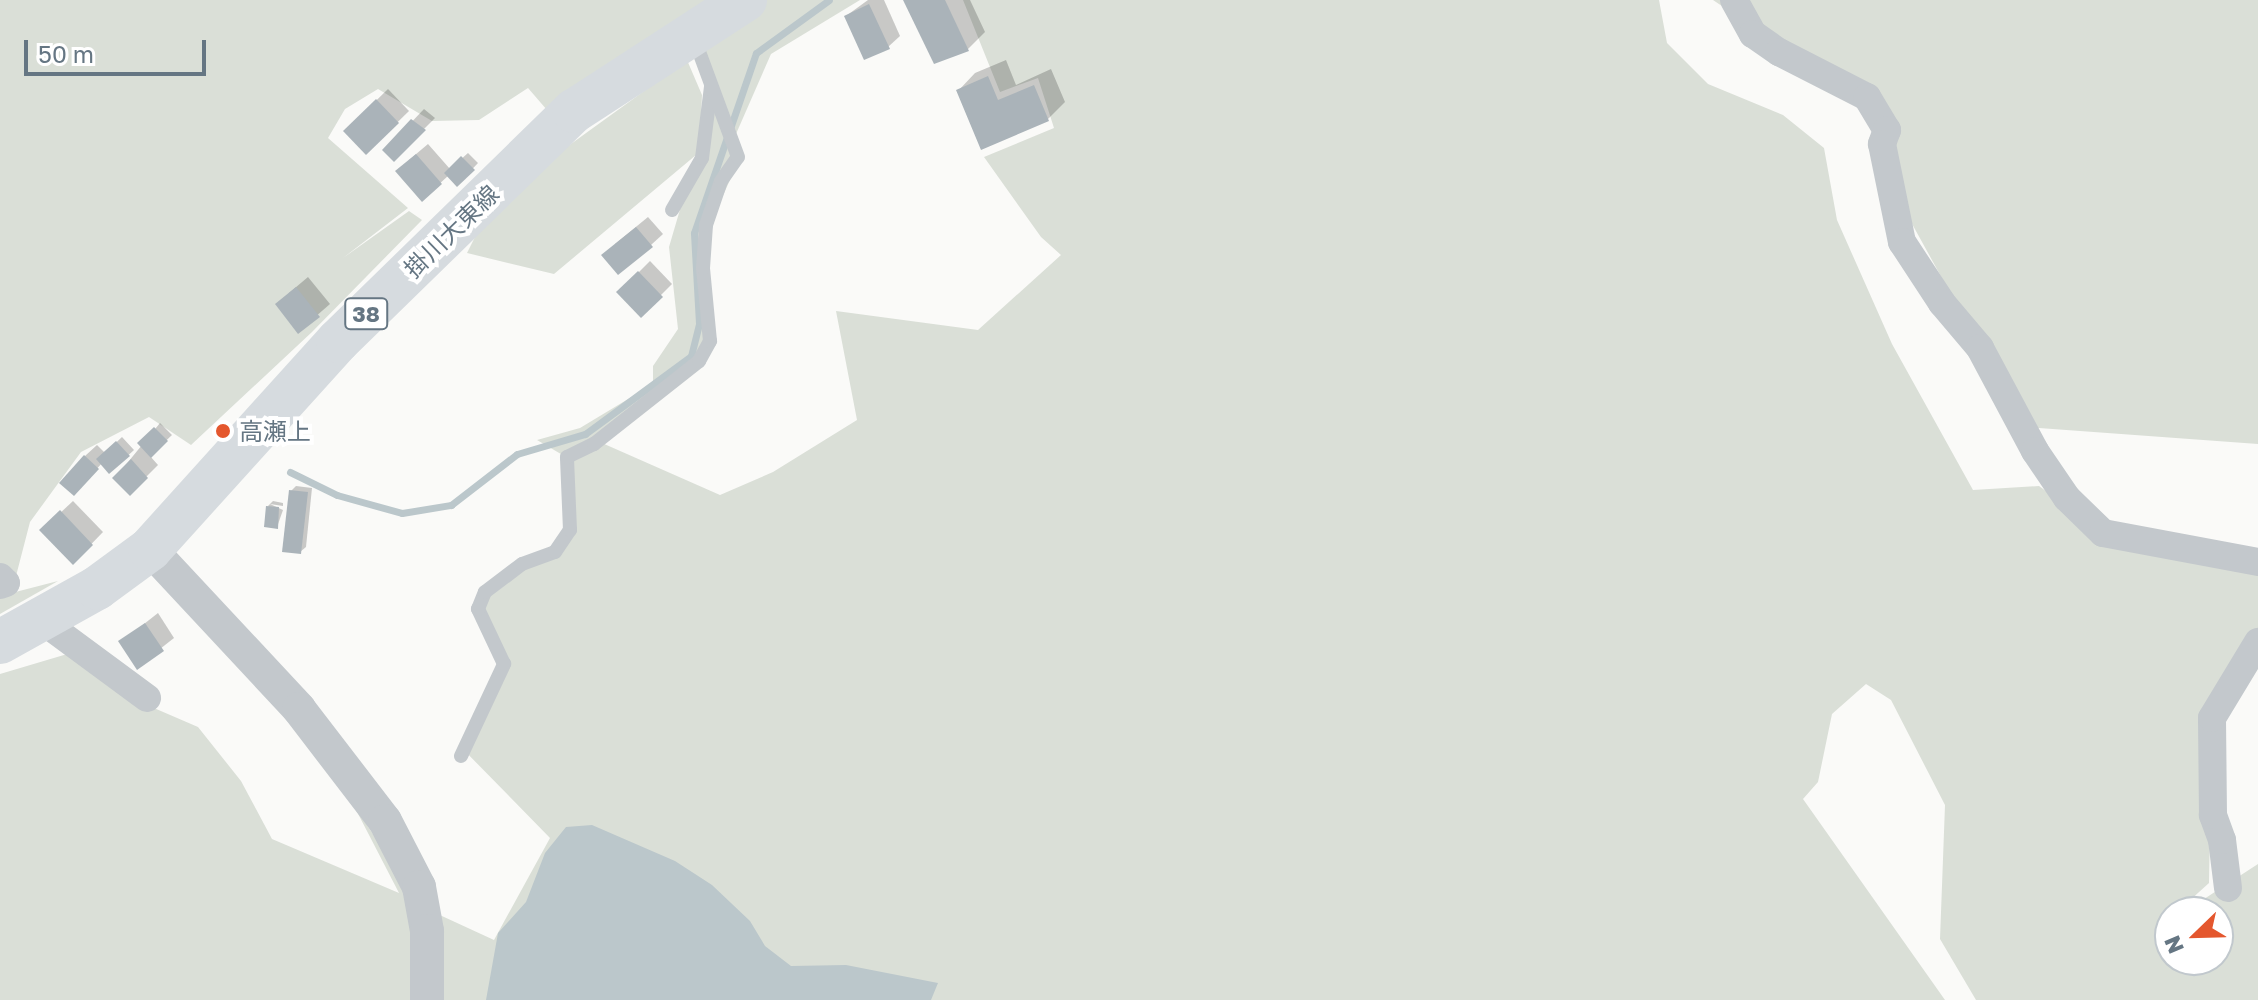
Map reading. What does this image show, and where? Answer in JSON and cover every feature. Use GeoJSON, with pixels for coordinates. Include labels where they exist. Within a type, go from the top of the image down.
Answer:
{"type":"FeatureCollection","features":[{"type":"Feature","properties":{"kind":"main road","name":"掛川大東線"},"geometry":{"type":"LineString","coordinates":[[0,642],[150,549],[338,341],[574,111],[745,0]]}},
{"type":"Feature","properties":{"kind":"street"},"geometry":{"type":"LineString","coordinates":[[1734,0],[1753,34],[1867,97],[1887,130],[1882,144],[1902,242],[1942,303],[1980,348],[2035,451],[2067,498],[2103,533],[2258,562]]}},
{"type":"Feature","properties":{"kind":"street"},"geometry":{"type":"LineString","coordinates":[[150,549],[299,709],[385,821],[419,887],[427,931],[427,1000]]}},
{"type":"Feature","properties":{"kind":"street"},"geometry":{"type":"LineString","coordinates":[[0,577],[6,583],[0,585]]}},
{"type":"Feature","properties":{"kind":"street"},"geometry":{"type":"LineString","coordinates":[[40,619],[147,698]]}},
{"type":"Feature","properties":{"kind":"street"},"geometry":{"type":"LineString","coordinates":[[2228,888],[2222,840],[2213,815],[2212,718],[2258,642]]}},
{"type":"Feature","properties":{"kind":"lane"},"geometry":{"type":"LineString","coordinates":[[461,756],[504,664],[478,609],[485,592],[522,564],[555,552],[570,530],[567,457],[594,444],[699,361],[710,341],[703,268],[706,225],[721,181],[738,157],[692,34]]}},
{"type":"Feature","properties":{"kind":"lane"},"geometry":{"type":"LineString","coordinates":[[672,210],[702,158],[711,85]]}},
{"type":"Feature","properties":{"kind":"shaded area"},"geometry":{"type":"Polygon","coordinates":[[[0,0],[712,0],[547,110],[528,88],[479,120],[432,121],[378,89],[345,109],[328,138],[408,208],[343,258],[409,211],[422,220],[312,332],[191,445],[149,417],[81,452],[30,522],[16,576],[0,584],[0,0]]]}},
{"type":"Feature","properties":{"kind":"shaded area"},"geometry":{"type":"Polygon","coordinates":[[[760,0],[860,0],[771,54],[736,134],[696,43],[760,0]]]}},
{"type":"Feature","properties":{"kind":"shaded area"},"geometry":{"type":"Polygon","coordinates":[[[963,0],[1659,0],[1667,43],[1708,84],[1783,115],[1824,148],[1837,220],[1892,344],[1973,490],[2039,486],[2103,533],[2258,562],[2258,640],[2212,718],[2209,883],[2195,896],[2154,896],[2154,976],[2234,976],[2234,896],[2209,896],[2258,864],[2258,1000],[1976,1000],[1940,939],[1945,805],[1891,700],[1866,684],[1832,714],[1818,782],[1803,799],[1945,1000],[0,1000],[0,674],[74,652],[140,702],[198,727],[241,781],[272,839],[399,893],[353,804],[405,882],[405,899],[494,940],[550,838],[459,745],[504,664],[478,609],[485,592],[555,551],[570,528],[566,457],[537,440],[580,428],[653,384],[653,366],[678,329],[669,247],[696,155],[554,274],[467,253],[479,229],[528,175],[687,60],[702,95],[700,139],[711,82],[739,160],[706,233],[715,341],[602,443],[720,495],[773,472],[857,420],[836,311],[978,330],[1061,255],[1041,237],[984,157],[1054,128],[1038,78],[1000,92],[963,0]]]}},
{"type":"Feature","properties":{"kind":"shaded area"},"geometry":{"type":"Polygon","coordinates":[[[1713,0],[2258,0],[2258,444],[2024,427],[1911,222],[1885,116],[1713,0]]]}},
{"type":"Feature","properties":{"kind":"shaded area"},"geometry":{"type":"Polygon","coordinates":[[[58,581],[0,614],[0,596],[58,581]]]}},
{"type":"Feature","properties":{"kind":"shaded area"},"geometry":{"type":"Polygon","coordinates":[[[592,825],[675,861],[712,885],[750,921],[765,946],[791,966],[846,965],[938,983],[931,1000],[486,1000],[498,933],[526,902],[545,853],[566,827],[592,825]]]}},
{"type":"Feature","properties":{"kind":"building"},"geometry":{"type":"Polygon","coordinates":[[[903,0],[945,0],[969,51],[934,64],[903,0]]]}},
{"type":"Feature","properties":{"kind":"building"},"geometry":{"type":"Polygon","coordinates":[[[869,4],[890,49],[864,60],[844,16],[869,4]]]}},
{"type":"Feature","properties":{"kind":"building"},"geometry":{"type":"Polygon","coordinates":[[[988,76],[998,100],[1034,85],[1049,121],[981,150],[956,90],[988,76]]]}},
{"type":"Feature","properties":{"kind":"building"},"geometry":{"type":"Polygon","coordinates":[[[376,99],[399,123],[366,155],[343,131],[376,99]]]}},
{"type":"Feature","properties":{"kind":"building"},"geometry":{"type":"Polygon","coordinates":[[[411,119],[426,130],[394,162],[382,150],[411,119]]]}},
{"type":"Feature","properties":{"kind":"building"},"geometry":{"type":"Polygon","coordinates":[[[416,154],[442,184],[422,202],[395,171],[416,154]]]}},
{"type":"Feature","properties":{"kind":"building"},"geometry":{"type":"Polygon","coordinates":[[[461,156],[475,170],[457,187],[444,173],[461,156]]]}},
{"type":"Feature","properties":{"kind":"building"},"geometry":{"type":"Polygon","coordinates":[[[636,227],[653,247],[618,275],[601,255],[636,227]]]}},
{"type":"Feature","properties":{"kind":"building"},"geometry":{"type":"Polygon","coordinates":[[[638,271],[663,297],[641,318],[616,292],[638,271]]]}},
{"type":"Feature","properties":{"kind":"building"},"geometry":{"type":"Polygon","coordinates":[[[296,287],[320,317],[298,334],[275,304],[296,287]]]}},
{"type":"Feature","properties":{"kind":"building"},"geometry":{"type":"Polygon","coordinates":[[[154,427],[168,441],[151,458],[137,443],[154,427]]]}},
{"type":"Feature","properties":{"kind":"building"},"geometry":{"type":"Polygon","coordinates":[[[116,441],[130,456],[109,474],[96,459],[116,441]]]}},
{"type":"Feature","properties":{"kind":"building"},"geometry":{"type":"Polygon","coordinates":[[[84,455],[99,469],[74,496],[59,483],[84,455]]]}},
{"type":"Feature","properties":{"kind":"building"},"geometry":{"type":"Polygon","coordinates":[[[131,459],[148,478],[130,496],[112,478],[131,459]]]}},
{"type":"Feature","properties":{"kind":"building"},"geometry":{"type":"Polygon","coordinates":[[[289,490],[308,492],[301,554],[282,552],[289,490]]]}},
{"type":"Feature","properties":{"kind":"building"},"geometry":{"type":"Polygon","coordinates":[[[266,506],[279,507],[278,529],[264,527],[266,506]]]}},
{"type":"Feature","properties":{"kind":"building"},"geometry":{"type":"Polygon","coordinates":[[[60,510],[93,545],[73,565],[39,530],[60,510]]]}},
{"type":"Feature","properties":{"kind":"building"},"geometry":{"type":"Polygon","coordinates":[[[145,623],[164,651],[137,670],[118,641],[145,623]]]}},
{"type":"Feature","properties":{"kind":"waterway"},"geometry":{"type":"LineString","coordinates":[[290,472],[337,495],[402,513],[451,505],[517,454],[585,434],[691,356],[699,323],[694,233],[756,53],[829,0]]}},
{"type":"Feature","properties":{"kind":"place","name":"高瀬上"},"geometry":{"type":"Point","coordinates":[223,431]}}]}
